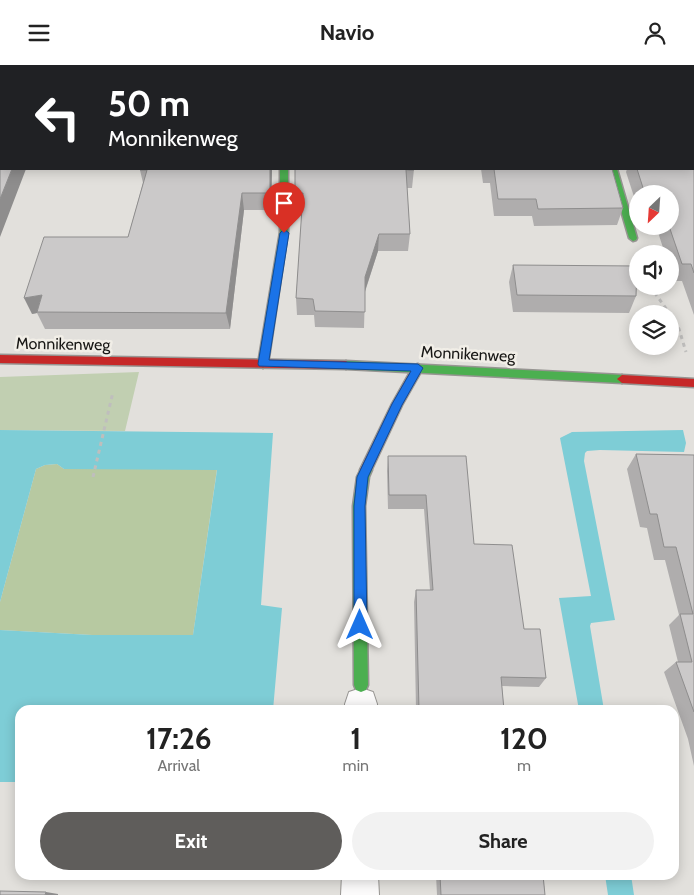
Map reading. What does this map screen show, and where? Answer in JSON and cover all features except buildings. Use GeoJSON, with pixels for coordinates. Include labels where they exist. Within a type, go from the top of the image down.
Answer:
{"type":"FeatureCollection","features":[{"type":"Feature","properties":{"kind":"street"},"geometry":{"type":"LineString","coordinates":[[263,364],[284,233],[284,170]]}},
{"type":"Feature","properties":{"kind":"street"},"geometry":{"type":"LineString","coordinates":[[613,170],[633,238]]}},
{"type":"Feature","properties":{"kind":"street","name":"Monnikenweg"},"geometry":{"type":"LineString","coordinates":[[0,359],[418,368],[694,383]]}},
{"type":"Feature","properties":{"kind":"street"},"geometry":{"type":"LineString","coordinates":[[361,700],[360,506],[363,477],[397,404],[418,368]]}},
{"type":"Feature","properties":{"kind":"street"},"geometry":{"type":"LineString","coordinates":[[360,880],[360,895]]}},
{"type":"Feature","properties":{"kind":"path"},"geometry":{"type":"LineString","coordinates":[[679,329],[694,383]]}},
{"type":"Feature","properties":{"kind":"path"},"geometry":{"type":"LineString","coordinates":[[93,477],[105,421]]}},
{"type":"Feature","properties":{"kind":"green space"},"geometry":{"type":"Polygon","coordinates":[[[139,372],[125,431],[0,430],[0,377],[139,372]]]}},
{"type":"Feature","properties":{"kind":"green space"},"geometry":{"type":"Polygon","coordinates":[[[57,464],[64,469],[217,469],[193,635],[92,635],[0,630],[0,602],[36,469],[45,465],[57,464]]]}},
{"type":"Feature","properties":{"kind":"water"},"geometry":{"type":"Polygon","coordinates":[[[0,430],[273,433],[261,605],[282,608],[273,705],[15,705],[15,782],[0,782],[0,630],[92,635],[193,635],[217,470],[64,469],[57,464],[45,465],[36,469],[0,602],[0,430]]]}},
{"type":"Feature","properties":{"kind":"water"},"geometry":{"type":"Polygon","coordinates":[[[683,430],[686,443],[684,452],[600,450],[587,451],[585,453],[584,461],[615,620],[591,623],[590,626],[603,705],[578,705],[559,598],[591,596],[560,438],[572,432],[683,430]]]}},
{"type":"Feature","properties":{"kind":"water"},"geometry":{"type":"Polygon","coordinates":[[[606,880],[632,880],[634,895],[608,895],[606,880]]]}},
{"type":"Feature","properties":{"kind":"traffic: fast"},"geometry":{"type":"LineString","coordinates":[[263,364],[284,232],[284,170]]}},
{"type":"Feature","properties":{"kind":"traffic: fast"},"geometry":{"type":"LineString","coordinates":[[613,170],[633,238]]}},
{"type":"Feature","properties":{"kind":"traffic: fast"},"geometry":{"type":"LineString","coordinates":[[346,365],[622,379]]}},
{"type":"Feature","properties":{"kind":"traffic: fast"},"geometry":{"type":"LineString","coordinates":[[361,685],[359,506],[363,477],[366,470]]}},
{"type":"Feature","properties":{"kind":"traffic: jam"},"geometry":{"type":"LineString","coordinates":[[0,359],[346,365]]}},
{"type":"Feature","properties":{"kind":"traffic: jam"},"geometry":{"type":"LineString","coordinates":[[366,470],[397,404],[418,368]]}},
{"type":"Feature","properties":{"kind":"traffic: jam"},"geometry":{"type":"LineString","coordinates":[[622,379],[694,383]]}},
{"type":"Feature","properties":{"kind":"route"},"geometry":{"type":"LineString","coordinates":[[284,233],[263,364],[418,368],[397,404],[363,477],[360,506],[360,625]]}}]}
